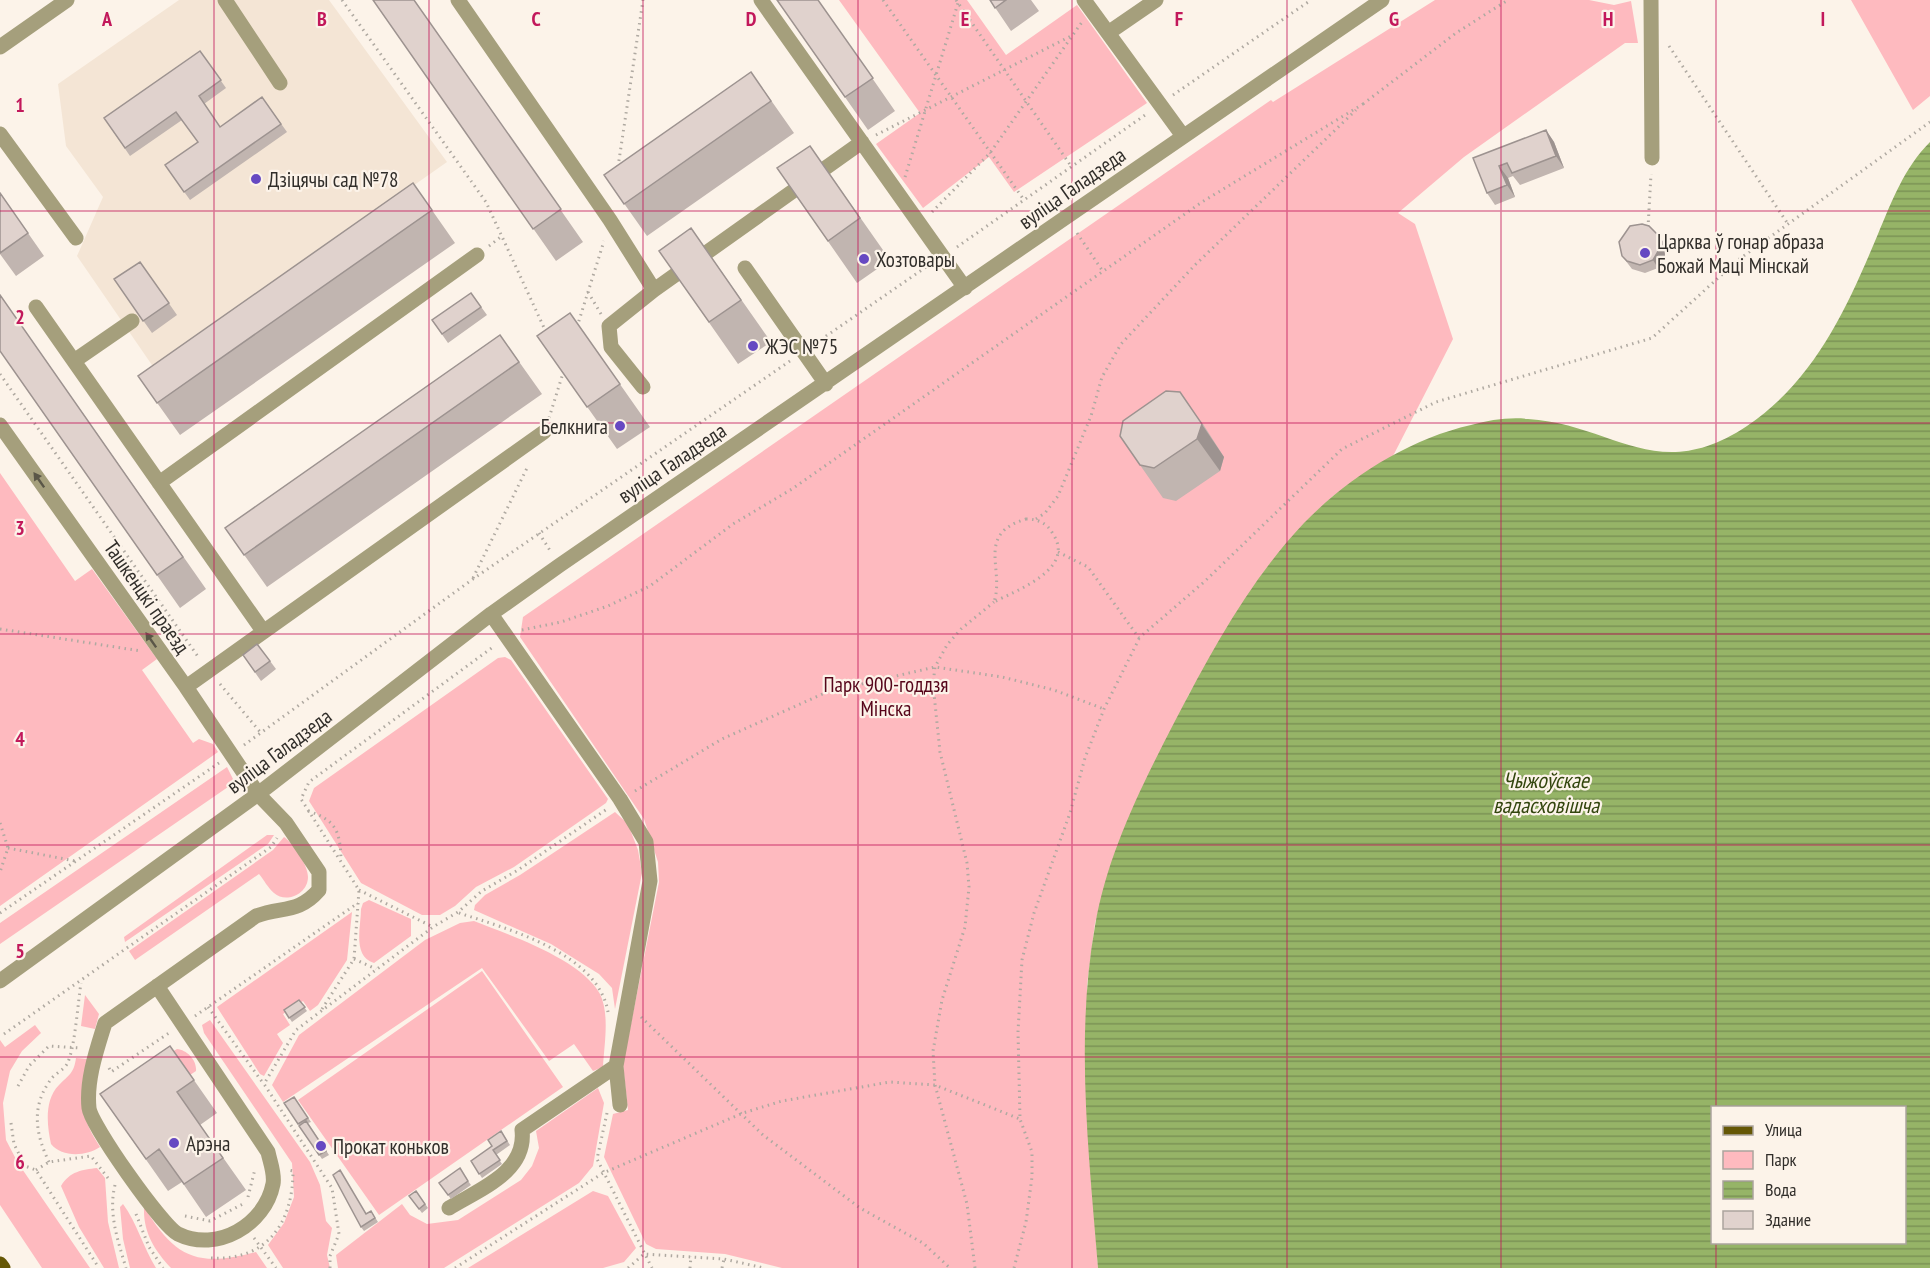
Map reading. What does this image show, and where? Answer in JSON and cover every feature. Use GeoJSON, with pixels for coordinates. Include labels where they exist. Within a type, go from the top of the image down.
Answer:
{"type":"FeatureCollection","features":[{"type":"Feature","properties":{"kind":"main road"},"geometry":{"type":"LineString","coordinates":[[0,1264],[3,1268]]}},
{"type":"Feature","properties":{"kind":"street"},"geometry":{"type":"LineString","coordinates":[[0,47],[47,6],[67,0]]}},
{"type":"Feature","properties":{"kind":"street"},"geometry":{"type":"LineString","coordinates":[[225,0],[280,83]]}},
{"type":"Feature","properties":{"kind":"street"},"geometry":{"type":"LineString","coordinates":[[458,0],[610,219],[654,290]]}},
{"type":"Feature","properties":{"kind":"street"},"geometry":{"type":"LineString","coordinates":[[761,0],[965,288]]}},
{"type":"Feature","properties":{"kind":"street"},"geometry":{"type":"LineString","coordinates":[[1108,33],[1155,0]]}},
{"type":"Feature","properties":{"kind":"street","name":"вуліца Галадзеда"},"geometry":{"type":"LineString","coordinates":[[0,981],[258,795],[491,614],[560,564],[826,384],[1382,0]]}},
{"type":"Feature","properties":{"kind":"street"},"geometry":{"type":"LineString","coordinates":[[1651,0],[1652,158]]}},
{"type":"Feature","properties":{"kind":"street"},"geometry":{"type":"LineString","coordinates":[[1088,4],[1183,136]]}},
{"type":"Feature","properties":{"kind":"street"},"geometry":{"type":"LineString","coordinates":[[0,134],[76,238]]}},
{"type":"Feature","properties":{"kind":"street"},"geometry":{"type":"LineString","coordinates":[[643,387],[611,346],[609,326],[654,290],[862,142]]}},
{"type":"Feature","properties":{"kind":"street"},"geometry":{"type":"LineString","coordinates":[[159,483],[477,255]]}},
{"type":"Feature","properties":{"kind":"street"},"geometry":{"type":"LineString","coordinates":[[745,268],[826,384]]}},
{"type":"Feature","properties":{"kind":"street"},"geometry":{"type":"LineString","coordinates":[[36,307],[263,630]]}},
{"type":"Feature","properties":{"kind":"street"},"geometry":{"type":"LineString","coordinates":[[74,361],[132,321]]}},
{"type":"Feature","properties":{"kind":"street","name":"Ташкенцкі праезд"},"geometry":{"type":"LineString","coordinates":[[0,425],[186,687],[258,795],[286,823],[319,872],[319,890],[297,908],[285,911],[272,910],[256,916],[157,986]]}},
{"type":"Feature","properties":{"kind":"street"},"geometry":{"type":"LineString","coordinates":[[186,687],[544,432]]}},
{"type":"Feature","properties":{"kind":"street"},"geometry":{"type":"LineString","coordinates":[[491,614],[620,799],[646,842],[651,880],[616,1066],[614,1108]]}},
{"type":"Feature","properties":{"kind":"street"},"geometry":{"type":"LineString","coordinates":[[157,986],[183,1024],[268,1152],[272,1169],[273,1182],[258,1217],[230,1235],[199,1239],[177,1233],[163,1220],[129,1174],[98,1130],[89,1110],[97,1049],[105,1023],[157,986]]}},
{"type":"Feature","properties":{"kind":"street"},"geometry":{"type":"LineString","coordinates":[[449,1208],[510,1170],[524,1144],[522,1130],[616,1066]]}},
{"type":"Feature","properties":{"kind":"path"},"geometry":{"type":"LineString","coordinates":[[342,0],[486,202],[549,340]]}},
{"type":"Feature","properties":{"kind":"path"},"geometry":{"type":"LineString","coordinates":[[617,173],[643,0]]}},
{"type":"Feature","properties":{"kind":"path"},"geometry":{"type":"LineString","coordinates":[[883,0],[1023,200]]}},
{"type":"Feature","properties":{"kind":"path"},"geometry":{"type":"LineString","coordinates":[[0,913],[232,754],[539,533],[1311,0]]}},
{"type":"Feature","properties":{"kind":"path"},"geometry":{"type":"LineString","coordinates":[[433,927],[359,890],[301,799],[309,782],[507,636],[608,606],[650,586],[733,524],[792,489],[1202,201],[1363,104],[1456,33],[1508,0]]}},
{"type":"Feature","properties":{"kind":"path"},"geometry":{"type":"LineString","coordinates":[[900,195],[957,2]]}},
{"type":"Feature","properties":{"kind":"path"},"geometry":{"type":"LineString","coordinates":[[957,2],[1071,166]]}},
{"type":"Feature","properties":{"kind":"path"},"geometry":{"type":"LineString","coordinates":[[921,225],[990,153],[1072,35],[1088,4]]}},
{"type":"Feature","properties":{"kind":"path"},"geometry":{"type":"LineString","coordinates":[[1651,19],[1788,224]]}},
{"type":"Feature","properties":{"kind":"path"},"geometry":{"type":"LineString","coordinates":[[862,142],[1072,35]]}},
{"type":"Feature","properties":{"kind":"path"},"geometry":{"type":"LineString","coordinates":[[994,602],[998,592],[994,569],[996,545],[1009,526],[1026,519],[1036,519],[1045,513],[1058,496],[1091,416],[1102,378],[1121,344],[1195,265],[1363,104]]}},
{"type":"Feature","properties":{"kind":"path"},"geometry":{"type":"LineString","coordinates":[[1014,1268],[1026,1222],[1032,1177],[1032,1152],[1020,1119],[1018,1032],[1022,960],[1034,913],[1070,813],[1085,758],[1104,709],[1139,638],[1204,582],[1342,449],[1436,402],[1652,338],[1738,260],[1930,122]]}},
{"type":"Feature","properties":{"kind":"path"},"geometry":{"type":"LineString","coordinates":[[1648,232],[1652,158]]}},
{"type":"Feature","properties":{"kind":"path"},"geometry":{"type":"LineString","coordinates":[[574,337],[610,219]]}},
{"type":"Feature","properties":{"kind":"path"},"geometry":{"type":"LineString","coordinates":[[1077,233],[1102,270]]}},
{"type":"Feature","properties":{"kind":"path"},"geometry":{"type":"LineString","coordinates":[[588,292],[609,326]]}},
{"type":"Feature","properties":{"kind":"path"},"geometry":{"type":"LineString","coordinates":[[544,432],[567,360]]}},
{"type":"Feature","properties":{"kind":"path"},"geometry":{"type":"LineString","coordinates":[[559,361],[563,371]]}},
{"type":"Feature","properties":{"kind":"path"},"geometry":{"type":"LineString","coordinates":[[0,374],[207,670],[261,733]]}},
{"type":"Feature","properties":{"kind":"path"},"geometry":{"type":"LineString","coordinates":[[473,579],[529,463]]}},
{"type":"Feature","properties":{"kind":"path"},"geometry":{"type":"LineString","coordinates":[[975,1268],[967,1204],[935,1085],[933,1051],[942,1000],[964,927],[969,887],[967,863],[940,752],[935,717],[935,667],[947,645],[961,629],[994,602],[1043,576],[1056,560],[1058,552],[1055,536],[1036,519]]}},
{"type":"Feature","properties":{"kind":"path"},"geometry":{"type":"LineString","coordinates":[[539,533],[560,564]]}},
{"type":"Feature","properties":{"kind":"path"},"geometry":{"type":"LineString","coordinates":[[1058,552],[1088,567],[1139,638]]}},
{"type":"Feature","properties":{"kind":"path"},"geometry":{"type":"LineString","coordinates":[[0,629],[161,654]]}},
{"type":"Feature","properties":{"kind":"path"},"geometry":{"type":"LineString","coordinates":[[264,1084],[296,1030],[433,927],[458,912],[482,891],[518,870],[620,799],[722,740],[827,692],[935,667],[1002,677],[1054,690],[1104,709]]}},
{"type":"Feature","properties":{"kind":"path"},"geometry":{"type":"LineString","coordinates":[[308,811],[331,821],[340,838],[341,861]]}},
{"type":"Feature","properties":{"kind":"path"},"geometry":{"type":"LineString","coordinates":[[0,823],[8,848],[0,872]]}},
{"type":"Feature","properties":{"kind":"path"},"geometry":{"type":"LineString","coordinates":[[4,1034],[271,847],[279,835]]}},
{"type":"Feature","properties":{"kind":"path"},"geometry":{"type":"LineString","coordinates":[[8,848],[75,861]]}},
{"type":"Feature","properties":{"kind":"path"},"geometry":{"type":"LineString","coordinates":[[322,1009],[354,959],[359,890]]}},
{"type":"Feature","properties":{"kind":"path"},"geometry":{"type":"LineString","coordinates":[[106,1076],[358,903]]}},
{"type":"Feature","properties":{"kind":"path"},"geometry":{"type":"LineString","coordinates":[[458,912],[539,941],[588,973],[606,998],[610,1021]]}},
{"type":"Feature","properties":{"kind":"path"},"geometry":{"type":"LineString","coordinates":[[354,959],[376,969]]}},
{"type":"Feature","properties":{"kind":"path"},"geometry":{"type":"LineString","coordinates":[[49,1162],[41,1145],[36,1122],[40,1100],[49,1080],[68,1063],[81,982]]}},
{"type":"Feature","properties":{"kind":"path"},"geometry":{"type":"LineString","coordinates":[[208,1007],[264,1084],[332,1188],[339,1234],[330,1256],[330,1268]]}},
{"type":"Feature","properties":{"kind":"path"},"geometry":{"type":"LineString","coordinates":[[645,1022],[743,1113],[763,1135],[860,1208],[923,1243],[950,1268]]}},
{"type":"Feature","properties":{"kind":"path"},"geometry":{"type":"LineString","coordinates":[[18,1086],[29,1066],[49,1046],[97,1049],[111,1072]]}},
{"type":"Feature","properties":{"kind":"path"},"geometry":{"type":"LineString","coordinates":[[455,1268],[603,1173],[743,1113],[805,1096],[890,1082],[935,1085],[1020,1119]]}},
{"type":"Feature","properties":{"kind":"path"},"geometry":{"type":"LineString","coordinates":[[614,1108],[597,1159],[652,1268]]}},
{"type":"Feature","properties":{"kind":"path"},"geometry":{"type":"LineString","coordinates":[[11,1123],[14,1144],[25,1166],[36,1170],[99,1268]]}},
{"type":"Feature","properties":{"kind":"path"},"geometry":{"type":"LineString","coordinates":[[36,1170],[49,1162],[91,1156]]}},
{"type":"Feature","properties":{"kind":"path"},"geometry":{"type":"LineString","coordinates":[[178,1212],[185,1217],[210,1221],[233,1211],[246,1201],[252,1187],[254,1169]]}},
{"type":"Feature","properties":{"kind":"path"},"geometry":{"type":"LineString","coordinates":[[111,1201],[116,1234],[126,1268]]}},
{"type":"Feature","properties":{"kind":"path"},"geometry":{"type":"LineString","coordinates":[[135,1212],[139,1228],[163,1268]]}},
{"type":"Feature","properties":{"kind":"path"},"geometry":{"type":"LineString","coordinates":[[265,1254],[276,1268]]}},
{"type":"Feature","properties":{"kind":"path"},"geometry":{"type":"LineString","coordinates":[[628,1268],[644,1254],[724,1259],[764,1268]]}},
{"type":"Feature","properties":{"kind":"path"},"geometry":{"type":"LineString","coordinates":[[690,1268],[691,1256]]}},
{"type":"Feature","properties":{"kind":"path"},"geometry":{"type":"LineString","coordinates":[[722,1268],[724,1259]]}},
{"type":"Feature","properties":{"kind":"shaded area","name":"Дзіцячы сад №78"},"geometry":{"type":"Polygon","coordinates":[[[179,0],[329,0],[447,162],[154,368],[77,256],[103,197],[66,146],[58,84],[179,0]]]}},
{"type":"Feature","properties":{"kind":"green space"},"geometry":{"type":"Polygon","coordinates":[[[839,0],[967,0],[1006,55],[1077,5],[1147,103],[1014,192],[989,157],[923,208],[876,144],[920,113],[839,0]]]}},
{"type":"Feature","properties":{"kind":"green space","name":"Парк 900-годдзя Мінска"},"geometry":{"type":"Polygon","coordinates":[[[1435,0],[1589,0],[1614,5],[1631,1],[1638,43],[1625,43],[1464,157],[1398,213],[1415,224],[1453,339],[1393,456],[1333,496],[1306,522],[1263,573],[1189,694],[1112,863],[1095,923],[1087,985],[1087,1108],[1098,1268],[782,1268],[725,1254],[656,1249],[646,1244],[604,1157],[613,1114],[628,1110],[623,1064],[659,882],[658,862],[644,819],[520,637],[523,617],[1271,100],[1273,102],[1435,0]]]}},
{"type":"Feature","properties":{"kind":"green space"},"geometry":{"type":"Polygon","coordinates":[[[1851,0],[1930,0],[1930,96],[1913,110],[1851,0]]]}},
{"type":"Feature","properties":{"kind":"green space"},"geometry":{"type":"Polygon","coordinates":[[[0,473],[75,581],[92,569],[157,659],[142,670],[193,743],[199,739],[213,744],[218,752],[0,906],[0,473]]]}},
{"type":"Feature","properties":{"kind":"green space"},"geometry":{"type":"Polygon","coordinates":[[[505,657],[511,660],[608,799],[606,803],[514,867],[476,887],[455,906],[440,915],[422,915],[361,883],[309,801],[314,788],[498,658],[505,657]]]}},
{"type":"Feature","properties":{"kind":"green space"},"geometry":{"type":"Polygon","coordinates":[[[227,767],[233,779],[228,787],[0,944],[0,923],[227,767]]]}},
{"type":"Feature","properties":{"kind":"green space"},"geometry":{"type":"Polygon","coordinates":[[[615,812],[628,824],[638,850],[642,873],[615,1009],[612,988],[599,974],[551,944],[474,910],[475,905],[485,895],[520,875],[615,812]]]}},
{"type":"Feature","properties":{"kind":"green space"},"geometry":{"type":"Polygon","coordinates":[[[267,835],[274,835],[268,844],[125,942],[124,937],[267,835]]]}},
{"type":"Feature","properties":{"kind":"green space"},"geometry":{"type":"Polygon","coordinates":[[[284,837],[292,844],[306,867],[307,883],[300,892],[290,897],[279,896],[270,889],[259,874],[135,960],[129,951],[273,850],[284,837]]]}},
{"type":"Feature","properties":{"kind":"green space"},"geometry":{"type":"Polygon","coordinates":[[[369,900],[411,919],[411,936],[374,963],[363,954],[359,940],[361,909],[363,903],[369,900]]]}},
{"type":"Feature","properties":{"kind":"green space"},"geometry":{"type":"Polygon","coordinates":[[[352,912],[347,960],[318,1005],[310,1011],[303,1001],[283,1014],[290,1025],[277,1034],[283,1043],[264,1076],[260,1074],[217,1007],[352,912]]]}},
{"type":"Feature","properties":{"kind":"green space"},"geometry":{"type":"Polygon","coordinates":[[[474,921],[561,959],[591,981],[600,994],[605,1011],[603,1067],[593,1071],[574,1044],[549,1061],[482,968],[283,1102],[272,1085],[299,1035],[425,940],[460,923],[474,921]]]}},
{"type":"Feature","properties":{"kind":"green space"},"geometry":{"type":"Polygon","coordinates":[[[482,971],[563,1087],[379,1215],[298,1100],[482,971]]]}},
{"type":"Feature","properties":{"kind":"green space"},"geometry":{"type":"Polygon","coordinates":[[[85,995],[99,1014],[95,1029],[81,1026],[85,995]]]}},
{"type":"Feature","properties":{"kind":"green space"},"geometry":{"type":"Polygon","coordinates":[[[210,1020],[310,1162],[320,1185],[326,1221],[332,1228],[327,1255],[330,1268],[283,1268],[268,1245],[284,1223],[294,1197],[292,1163],[204,1033],[202,1025],[210,1020]]]}},
{"type":"Feature","properties":{"kind":"green space"},"geometry":{"type":"Polygon","coordinates":[[[35,1025],[41,1033],[22,1051],[10,1071],[3,1103],[6,1140],[18,1163],[90,1268],[42,1268],[0,1205],[0,1040],[5,1047],[35,1025]]]}},
{"type":"Feature","properties":{"kind":"green space"},"geometry":{"type":"Polygon","coordinates":[[[177,1049],[191,1056],[196,1067],[196,1071],[184,1079],[172,1052],[177,1049]]]}},
{"type":"Feature","properties":{"kind":"green space"},"geometry":{"type":"Polygon","coordinates":[[[76,1058],[88,1059],[82,1095],[84,1115],[100,1147],[82,1154],[61,1152],[56,1149],[51,1144],[48,1129],[51,1098],[54,1091],[71,1073],[76,1058]]]}},
{"type":"Feature","properties":{"kind":"green space"},"geometry":{"type":"Polygon","coordinates":[[[598,1088],[604,1103],[593,1166],[579,1183],[444,1268],[338,1268],[336,1255],[402,1204],[410,1215],[427,1224],[458,1220],[521,1180],[532,1166],[539,1148],[536,1131],[598,1088]]]}},
{"type":"Feature","properties":{"kind":"green space"},"geometry":{"type":"Polygon","coordinates":[[[97,1168],[105,1178],[108,1222],[119,1268],[104,1268],[79,1227],[61,1186],[72,1174],[97,1168]]]}},
{"type":"Feature","properties":{"kind":"green space"},"geometry":{"type":"Polygon","coordinates":[[[593,1191],[608,1196],[636,1248],[624,1262],[603,1268],[468,1268],[593,1191]]]}},
{"type":"Feature","properties":{"kind":"green space"},"geometry":{"type":"Polygon","coordinates":[[[123,1204],[156,1268],[130,1268],[123,1239],[120,1207],[123,1204]]]}},
{"type":"Feature","properties":{"kind":"green space"},"geometry":{"type":"Polygon","coordinates":[[[144,1207],[166,1237],[189,1254],[218,1259],[256,1252],[267,1268],[171,1268],[151,1240],[145,1225],[144,1207]]]}},
{"type":"Feature","properties":{"kind":"water","name":"Чыжоўскае вадасховішча"},"geometry":{"type":"Polygon","coordinates":[[[1930,142],[1930,1268],[1098,1268],[1088,1140],[1085,1054],[1089,968],[1101,899],[1117,846],[1138,795],[1217,643],[1266,568],[1304,523],[1340,490],[1381,462],[1448,431],[1492,420],[1528,419],[1558,423],[1636,447],[1661,451],[1687,451],[1715,443],[1747,426],[1771,408],[1792,387],[1826,340],[1854,289],[1888,209],[1913,163],[1930,142]]]}},
{"type":"Feature","properties":{"kind":"building"},"geometry":{"type":"Polygon","coordinates":[[[373,0],[414,0],[561,209],[533,229],[373,0]]]}},
{"type":"Feature","properties":{"kind":"building"},"geometry":{"type":"Polygon","coordinates":[[[777,0],[818,0],[873,78],[845,97],[777,0]]]}},
{"type":"Feature","properties":{"kind":"building"},"geometry":{"type":"Polygon","coordinates":[[[990,0],[1006,0],[995,8],[990,0]]]}},
{"type":"Feature","properties":{"kind":"building"},"geometry":{"type":"Polygon","coordinates":[[[200,51],[221,80],[199,96],[220,127],[262,97],[281,124],[184,192],[165,165],[198,142],[176,112],[125,148],[104,118],[200,51]]]}},
{"type":"Feature","properties":{"kind":"building"},"geometry":{"type":"Polygon","coordinates":[[[751,72],[771,101],[624,204],[604,175],[751,72]]]}},
{"type":"Feature","properties":{"kind":"building"},"geometry":{"type":"Polygon","coordinates":[[[1546,130],[1556,156],[1512,173],[1507,163],[1499,166],[1507,185],[1487,193],[1473,158],[1546,130]]]}},
{"type":"Feature","properties":{"kind":"building"},"geometry":{"type":"Polygon","coordinates":[[[810,146],[860,218],[828,241],[777,168],[810,146]]]}},
{"type":"Feature","properties":{"kind":"building"},"geometry":{"type":"Polygon","coordinates":[[[413,183],[432,210],[157,403],[138,376],[413,183]]]}},
{"type":"Feature","properties":{"kind":"building"},"geometry":{"type":"Polygon","coordinates":[[[0,193],[28,233],[0,253],[0,193]]]}},
{"type":"Feature","properties":{"kind":"building","name":"Царква ў гонар абраза Божай Маці Мінскай"},"geometry":{"type":"Polygon","coordinates":[[[1642,224],[1649,226],[1658,235],[1660,248],[1653,260],[1640,265],[1627,261],[1622,256],[1619,242],[1630,226],[1642,224]]]}},
{"type":"Feature","properties":{"kind":"building"},"geometry":{"type":"Polygon","coordinates":[[[691,228],[741,300],[709,322],[659,251],[691,228]]]}},
{"type":"Feature","properties":{"kind":"building"},"geometry":{"type":"Polygon","coordinates":[[[140,262],[169,303],[143,321],[114,279],[140,262]]]}},
{"type":"Feature","properties":{"kind":"building"},"geometry":{"type":"Polygon","coordinates":[[[471,293],[481,307],[442,334],[432,320],[471,293]]]}},
{"type":"Feature","properties":{"kind":"building"},"geometry":{"type":"Polygon","coordinates":[[[0,295],[183,557],[157,575],[0,351],[0,295]]]}},
{"type":"Feature","properties":{"kind":"building"},"geometry":{"type":"Polygon","coordinates":[[[570,313],[620,384],[587,407],[537,336],[570,313]]]}},
{"type":"Feature","properties":{"kind":"building"},"geometry":{"type":"Polygon","coordinates":[[[500,335],[519,362],[244,555],[225,528],[500,335]]]}},
{"type":"Feature","properties":{"kind":"building"},"geometry":{"type":"Polygon","coordinates":[[[1166,391],[1180,392],[1202,424],[1197,439],[1154,468],[1140,465],[1120,436],[1123,421],[1166,391]]]}},
{"type":"Feature","properties":{"kind":"building"},"geometry":{"type":"Polygon","coordinates":[[[257,644],[270,661],[255,672],[243,655],[257,644]]]}},
{"type":"Feature","properties":{"kind":"building"},"geometry":{"type":"Polygon","coordinates":[[[299,1000],[305,1007],[289,1018],[284,1010],[299,1000]]]}},
{"type":"Feature","properties":{"kind":"building"},"geometry":{"type":"Polygon","coordinates":[[[170,1046],[194,1080],[177,1092],[223,1158],[184,1184],[159,1149],[146,1159],[100,1094],[170,1046]]]}},
{"type":"Feature","properties":{"kind":"building"},"geometry":{"type":"Polygon","coordinates":[[[294,1097],[308,1118],[298,1124],[284,1103],[294,1097]]]}},
{"type":"Feature","properties":{"kind":"building"},"geometry":{"type":"Polygon","coordinates":[[[306,1121],[326,1151],[319,1155],[299,1126],[306,1121]]]}},
{"type":"Feature","properties":{"kind":"building"},"geometry":{"type":"Polygon","coordinates":[[[501,1131],[507,1141],[493,1150],[500,1160],[479,1174],[471,1161],[492,1146],[488,1140],[501,1131]]]}},
{"type":"Feature","properties":{"kind":"building"},"geometry":{"type":"Polygon","coordinates":[[[460,1168],[468,1181],[448,1195],[439,1183],[460,1168]]]}},
{"type":"Feature","properties":{"kind":"building"},"geometry":{"type":"Polygon","coordinates":[[[340,1170],[366,1214],[371,1211],[375,1218],[361,1227],[333,1175],[340,1170]]]}},
{"type":"Feature","properties":{"kind":"building"},"geometry":{"type":"Polygon","coordinates":[[[416,1191],[425,1204],[419,1209],[409,1196],[416,1191]]]}},
{"type":"Feature","properties":{"kind":"place","name":"Дзіцячы сад №78"},"geometry":{"type":"Point","coordinates":[256,179]}},
{"type":"Feature","properties":{"kind":"place","name":"Царква ў гонар абраза Божай Маці Мінскай"},"geometry":{"type":"Point","coordinates":[1645,253]}},
{"type":"Feature","properties":{"kind":"place","name":"Хозтовары"},"geometry":{"type":"Point","coordinates":[864,259]}},
{"type":"Feature","properties":{"kind":"place","name":"ЖЭС №75"},"geometry":{"type":"Point","coordinates":[753,346]}},
{"type":"Feature","properties":{"kind":"place","name":"Белкнига"},"geometry":{"type":"Point","coordinates":[620,426]}},
{"type":"Feature","properties":{"kind":"place","name":"Арэна"},"geometry":{"type":"Point","coordinates":[174,1143]}},
{"type":"Feature","properties":{"kind":"place","name":"Прокат коньков"},"geometry":{"type":"Point","coordinates":[321,1146]}}]}
